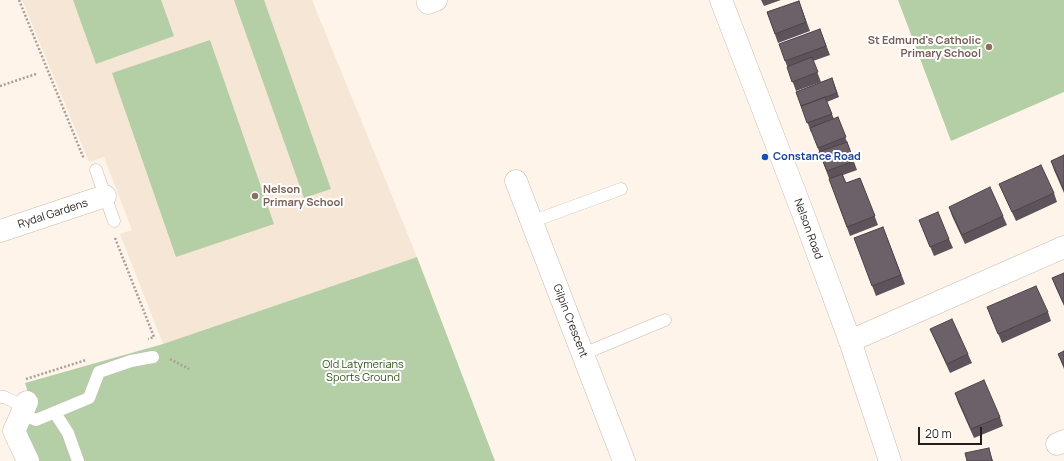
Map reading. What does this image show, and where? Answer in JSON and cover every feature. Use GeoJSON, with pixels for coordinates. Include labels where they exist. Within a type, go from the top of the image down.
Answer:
{"type":"FeatureCollection","features":[{"type":"Feature","properties":{"kind":"street","name":"Nelson Road"},"geometry":{"type":"LineString","coordinates":[[721,0],[802,210],[850,341],[890,461]]}},
{"type":"Feature","properties":{"kind":"street","name":"Gilpin Crescent"},"geometry":{"type":"LineString","coordinates":[[516,181],[624,461]]}},
{"type":"Feature","properties":{"kind":"street","name":"Rydal Gardens"},"geometry":{"type":"LineString","coordinates":[[0,231],[105,196]]}},
{"type":"Feature","properties":{"kind":"street"},"geometry":{"type":"LineString","coordinates":[[850,341],[1064,247]]}},
{"type":"Feature","properties":{"kind":"street"},"geometry":{"type":"LineString","coordinates":[[25,408],[14,431],[28,461]]}},
{"type":"Feature","properties":{"kind":"lane"},"geometry":{"type":"LineString","coordinates":[[96,170],[114,221]]}},
{"type":"Feature","properties":{"kind":"lane"},"geometry":{"type":"LineString","coordinates":[[531,222],[622,189]]}},
{"type":"Feature","properties":{"kind":"lane"},"geometry":{"type":"LineString","coordinates":[[583,354],[665,320]]}},
{"type":"Feature","properties":{"kind":"lane"},"geometry":{"type":"LineString","coordinates":[[0,397],[4,397],[25,408],[36,420],[89,398],[99,372],[130,361],[153,356]]}},
{"type":"Feature","properties":{"kind":"lane"},"geometry":{"type":"LineString","coordinates":[[55,413],[68,433],[78,461]]}},
{"type":"Feature","properties":{"kind":"path"},"geometry":{"type":"LineString","coordinates":[[19,0],[85,161]]}},
{"type":"Feature","properties":{"kind":"path"},"geometry":{"type":"LineString","coordinates":[[0,86],[36,74]]}},
{"type":"Feature","properties":{"kind":"path"},"geometry":{"type":"LineString","coordinates":[[114,234],[154,337],[147,340]]}},
{"type":"Feature","properties":{"kind":"path"},"geometry":{"type":"LineString","coordinates":[[153,356],[171,359],[189,369]]}},
{"type":"Feature","properties":{"kind":"path"},"geometry":{"type":"LineString","coordinates":[[25,408],[21,384],[24,380],[89,359]]}},
{"type":"Feature","properties":{"kind":"shaded area","name":"Nelson Primary School"},"geometry":{"type":"Polygon","coordinates":[[[22,0],[312,0],[417,257],[163,344],[120,234],[132,230],[104,157],[89,162],[22,0]]]}},
{"type":"Feature","properties":{"kind":"green space"},"geometry":{"type":"Polygon","coordinates":[[[73,0],[161,0],[174,36],[96,64],[73,0]]]}},
{"type":"Feature","properties":{"kind":"green space"},"geometry":{"type":"Polygon","coordinates":[[[234,0],[264,0],[331,189],[304,198],[234,0]]]}},
{"type":"Feature","properties":{"kind":"green space","name":"St Edmund's Catholic Primary School"},"geometry":{"type":"Polygon","coordinates":[[[898,0],[1064,0],[1064,92],[951,141],[898,0]]]}},
{"type":"Feature","properties":{"kind":"green space"},"geometry":{"type":"Polygon","coordinates":[[[210,40],[274,224],[176,257],[112,73],[210,40]]]}},
{"type":"Feature","properties":{"kind":"green space","name":"Old Latymerians Sports Ground"},"geometry":{"type":"Polygon","coordinates":[[[417,257],[495,461],[39,461],[25,432],[35,415],[25,383],[163,344],[417,257]]]}},
{"type":"Feature","properties":{"kind":"building"},"geometry":{"type":"Polygon","coordinates":[[[799,1],[806,22],[775,34],[767,12],[799,1]]]}},
{"type":"Feature","properties":{"kind":"building"},"geometry":{"type":"Polygon","coordinates":[[[820,29],[826,46],[785,61],[779,44],[820,29]]]}},
{"type":"Feature","properties":{"kind":"building"},"geometry":{"type":"Polygon","coordinates":[[[812,57],[818,72],[792,82],[787,67],[812,57]]]}},
{"type":"Feature","properties":{"kind":"building"},"geometry":{"type":"Polygon","coordinates":[[[832,78],[837,93],[801,106],[796,92],[832,78]]]}},
{"type":"Feature","properties":{"kind":"building"},"geometry":{"type":"Polygon","coordinates":[[[825,97],[832,114],[807,123],[801,106],[825,97]]]}},
{"type":"Feature","properties":{"kind":"building"},"geometry":{"type":"Polygon","coordinates":[[[838,117],[846,137],[818,148],[810,128],[838,117]]]}},
{"type":"Feature","properties":{"kind":"building"},"geometry":{"type":"Polygon","coordinates":[[[847,142],[854,161],[827,171],[819,152],[847,142]]]}},
{"type":"Feature","properties":{"kind":"building"},"geometry":{"type":"Polygon","coordinates":[[[1064,155],[1064,190],[1051,161],[1064,155]]]}},
{"type":"Feature","properties":{"kind":"building"},"geometry":{"type":"Polygon","coordinates":[[[1041,165],[1054,193],[1012,212],[999,184],[1041,165]]]}},
{"type":"Feature","properties":{"kind":"building"},"geometry":{"type":"Polygon","coordinates":[[[842,174],[846,183],[860,178],[875,216],[847,227],[829,179],[842,174]]]}},
{"type":"Feature","properties":{"kind":"building"},"geometry":{"type":"Polygon","coordinates":[[[990,187],[1003,216],[962,235],[949,207],[990,187]]]}},
{"type":"Feature","properties":{"kind":"building"},"geometry":{"type":"Polygon","coordinates":[[[938,212],[949,239],[930,247],[919,220],[938,212]]]}},
{"type":"Feature","properties":{"kind":"building"},"geometry":{"type":"Polygon","coordinates":[[[883,227],[901,275],[872,286],[854,238],[883,227]]]}},
{"type":"Feature","properties":{"kind":"building"},"geometry":{"type":"Polygon","coordinates":[[[1064,273],[1064,302],[1063,302],[1052,278],[1064,273]]]}},
{"type":"Feature","properties":{"kind":"building"},"geometry":{"type":"Polygon","coordinates":[[[1036,286],[1048,312],[998,334],[987,307],[1036,286]]]}},
{"type":"Feature","properties":{"kind":"building"},"geometry":{"type":"Polygon","coordinates":[[[952,319],[968,354],[947,364],[930,329],[952,319]]]}},
{"type":"Feature","properties":{"kind":"building"},"geometry":{"type":"Polygon","coordinates":[[[1064,351],[1064,366],[1058,354],[1064,351]]]}},
{"type":"Feature","properties":{"kind":"building"},"geometry":{"type":"Polygon","coordinates":[[[984,380],[1000,417],[971,429],[955,393],[984,380]]]}},
{"type":"Feature","properties":{"kind":"building"},"geometry":{"type":"Polygon","coordinates":[[[989,448],[992,461],[967,461],[965,453],[989,448]]]}},
{"type":"Feature","properties":{"kind":"place","name":"St Edmund's Catholic Primary School"},"geometry":{"type":"Point","coordinates":[989,47]}},
{"type":"Feature","properties":{"kind":"place","name":"Constance Road"},"geometry":{"type":"Point","coordinates":[765,157]}},
{"type":"Feature","properties":{"kind":"place","name":"Nelson Primary School"},"geometry":{"type":"Point","coordinates":[255,196]}}]}
